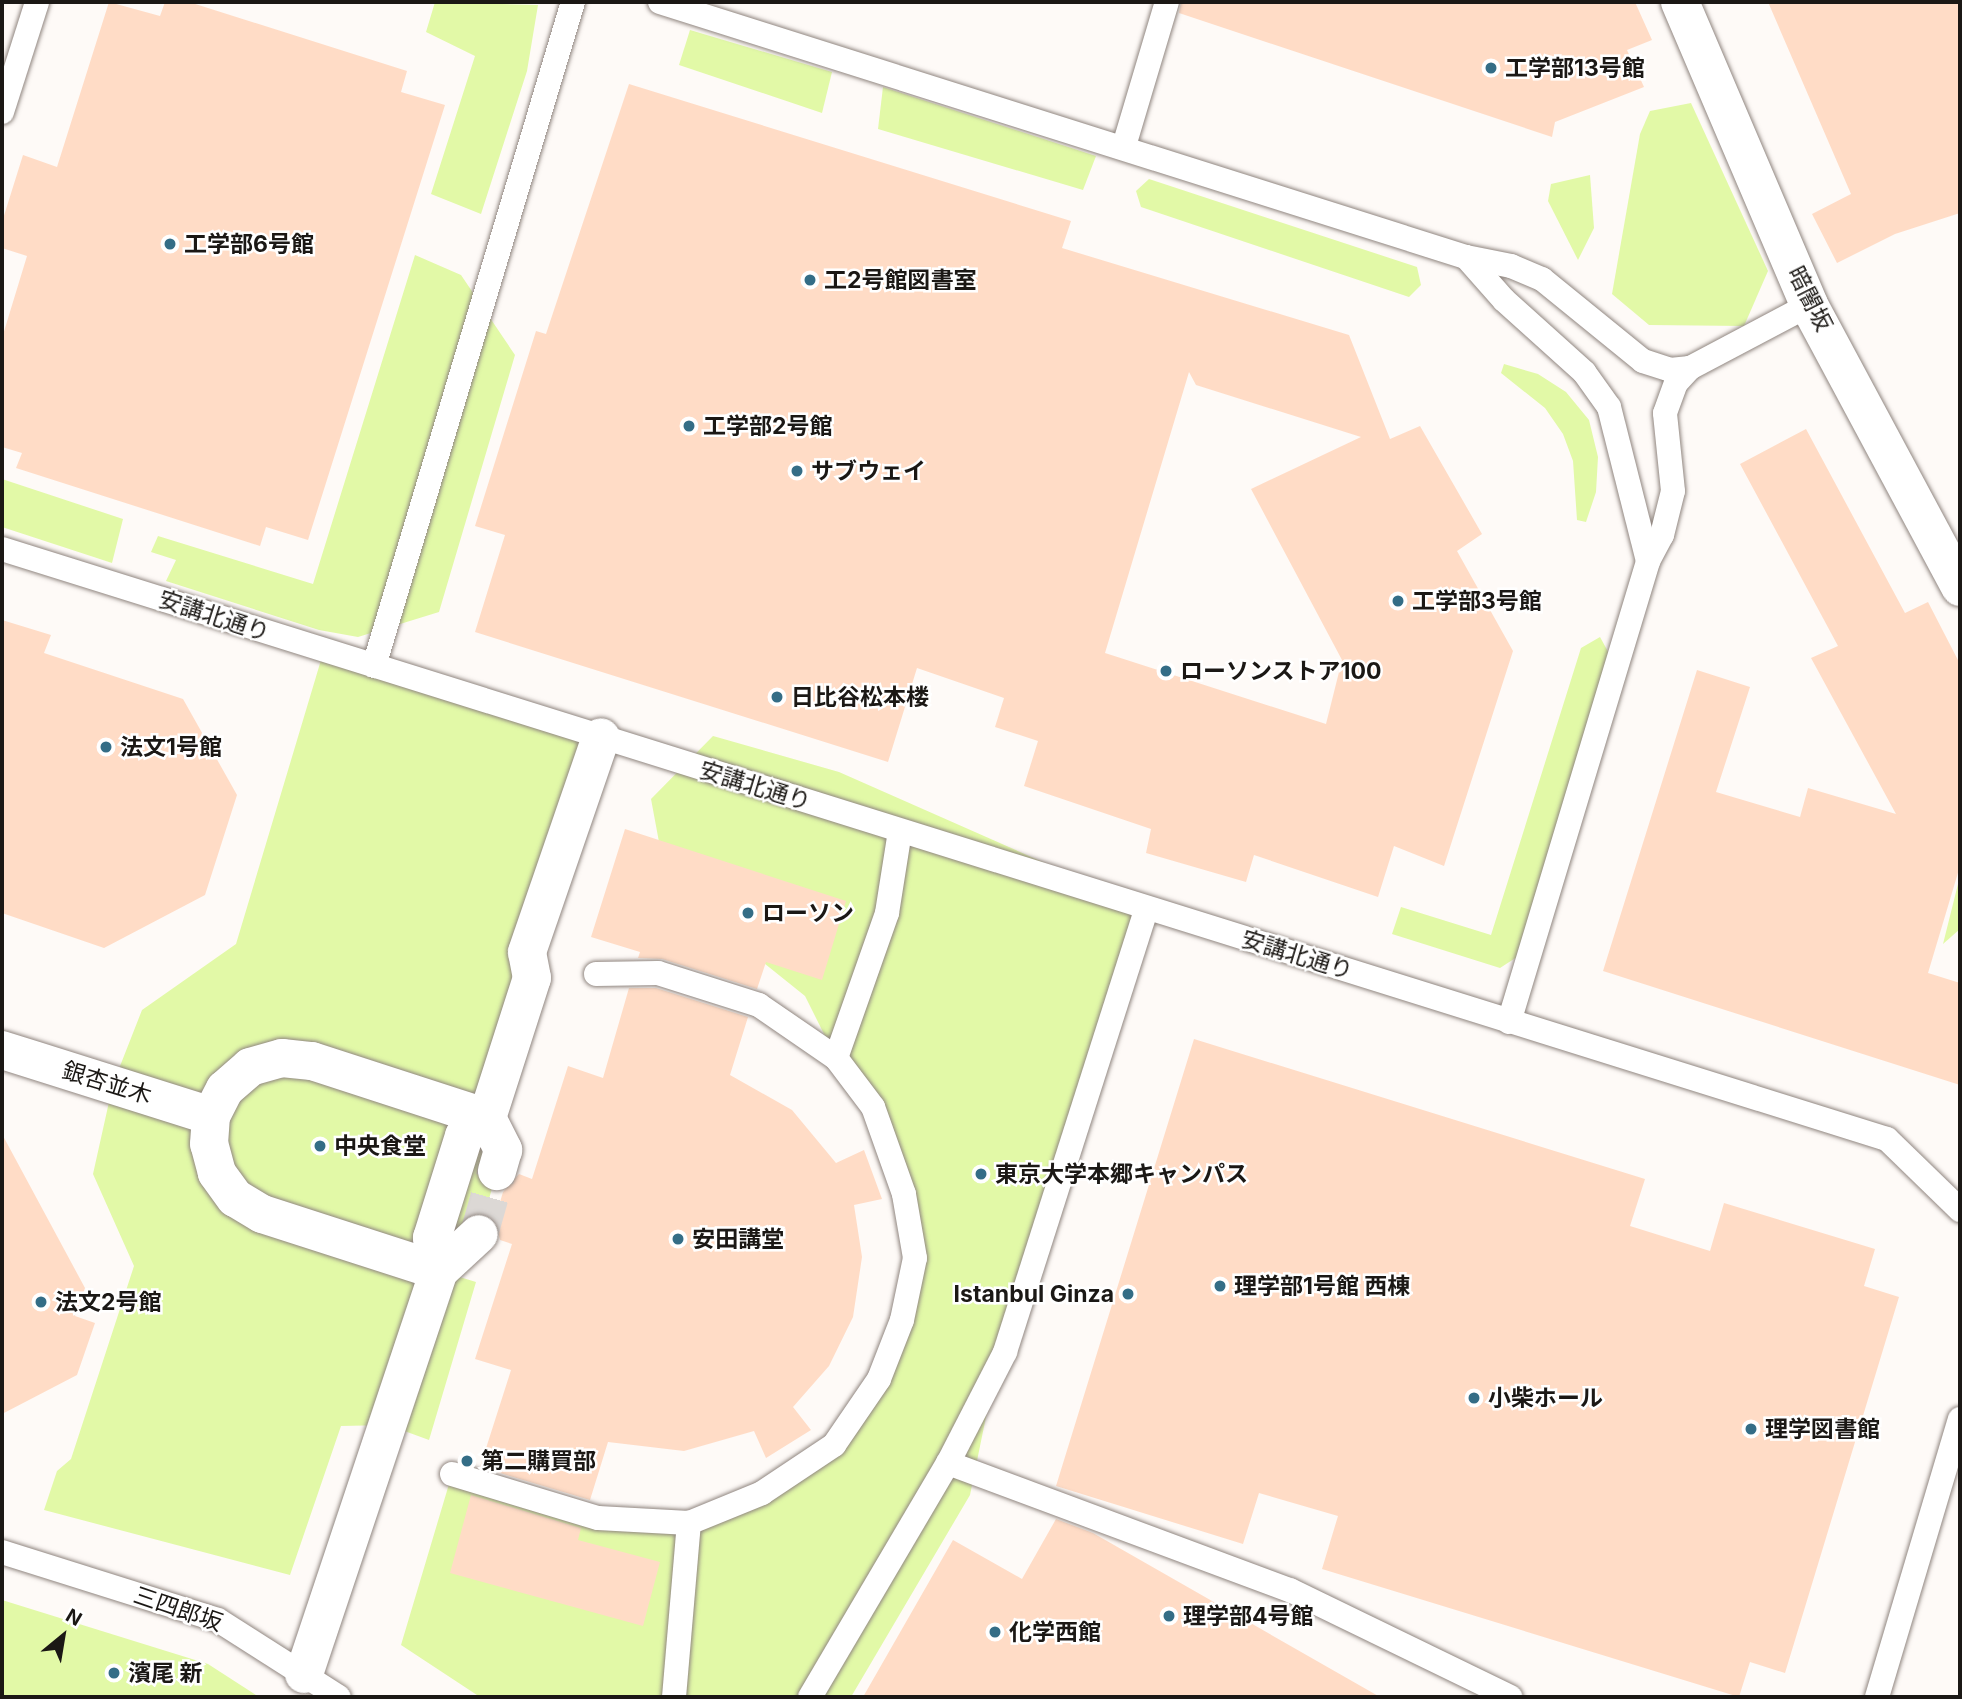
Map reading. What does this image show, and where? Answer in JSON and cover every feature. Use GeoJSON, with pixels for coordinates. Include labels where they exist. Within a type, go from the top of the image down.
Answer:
{"type":"FeatureCollection","features":[{"type":"Feature","properties":{"kind":"street","name":"暗闇坂"},"geometry":{"type":"LineString","coordinates":[[1680,2],[1809,305],[1960,587]]}},
{"type":"Feature","properties":{"kind":"street"},"geometry":{"type":"LineString","coordinates":[[439,1271],[432,1238],[464,1136],[487,1118],[532,978],[527,952],[601,737]]}},
{"type":"Feature","properties":{"kind":"street","name":"銀杏並木"},"geometry":{"type":"LineString","coordinates":[[2,1050],[211,1116]]}},
{"type":"Feature","properties":{"kind":"street"},"geometry":{"type":"LineString","coordinates":[[439,1271],[262,1214],[235,1198],[217,1173],[209,1144],[211,1116],[225,1089],[250,1067],[282,1058],[312,1060],[487,1118],[503,1150],[497,1171]]}},
{"type":"Feature","properties":{"kind":"street"},"geometry":{"type":"LineString","coordinates":[[304,1674],[439,1271],[479,1234]]}},
{"type":"Feature","properties":{"kind":"lane"},"geometry":{"type":"LineString","coordinates":[[2,112],[37,2]]}},
{"type":"Feature","properties":{"kind":"lane"},"geometry":{"type":"LineString","coordinates":[[374,666],[573,2]]}},
{"type":"Feature","properties":{"kind":"lane"},"geometry":{"type":"LineString","coordinates":[[660,2],[1542,279],[1643,361],[1670,370],[1690,368]]}},
{"type":"Feature","properties":{"kind":"lane"},"geometry":{"type":"LineString","coordinates":[[1124,146],[1167,2]]}},
{"type":"Feature","properties":{"kind":"lane"},"geometry":{"type":"LineString","coordinates":[[1466,257],[1504,300],[1584,372],[1609,407],[1648,561]]}},
{"type":"Feature","properties":{"kind":"lane"},"geometry":{"type":"LineString","coordinates":[[1509,1022],[1648,561],[1662,535],[1673,491],[1665,413],[1676,383],[1690,368],[1809,305]]}},
{"type":"Feature","properties":{"kind":"lane","name":"安講北通り"},"geometry":{"type":"LineString","coordinates":[[2,549],[1887,1139],[1960,1210]]}},
{"type":"Feature","properties":{"kind":"lane"},"geometry":{"type":"LineString","coordinates":[[836,1058],[887,913],[900,831]]}},
{"type":"Feature","properties":{"kind":"lane"},"geometry":{"type":"LineString","coordinates":[[810,1697],[948,1464],[1005,1352],[1147,908]]}},
{"type":"Feature","properties":{"kind":"lane"},"geometry":{"type":"LineString","coordinates":[[452,1474],[597,1518],[689,1523],[762,1493],[834,1445],[879,1379],[902,1320],[915,1258],[905,1194],[873,1107],[836,1058],[759,1005],[658,973],[596,974]]}},
{"type":"Feature","properties":{"kind":"lane"},"geometry":{"type":"LineString","coordinates":[[1877,1697],[1960,1419]]}},
{"type":"Feature","properties":{"kind":"lane"},"geometry":{"type":"LineString","coordinates":[[948,1464],[1290,1590],[1510,1697]]}},
{"type":"Feature","properties":{"kind":"lane"},"geometry":{"type":"LineString","coordinates":[[674,1697],[689,1523]]}},
{"type":"Feature","properties":{"kind":"lane","name":"三四郎坂"},"geometry":{"type":"LineString","coordinates":[[2,1552],[218,1620],[339,1697]]}},
{"type":"Feature","properties":{"kind":"green space"},"geometry":{"type":"Polygon","coordinates":[[[435,2],[538,5],[527,71],[481,214],[431,194],[475,56],[426,32],[435,2]]]}},
{"type":"Feature","properties":{"kind":"green space"},"geometry":{"type":"Polygon","coordinates":[[[690,30],[832,72],[822,113],[679,65],[690,30]]]}},
{"type":"Feature","properties":{"kind":"green space"},"geometry":{"type":"Polygon","coordinates":[[[883,87],[1096,156],[1083,190],[878,129],[883,87]]]}},
{"type":"Feature","properties":{"kind":"green space"},"geometry":{"type":"Polygon","coordinates":[[[1691,103],[1768,271],[1744,326],[1649,325],[1612,294],[1640,134],[1650,111],[1691,103]]]}},
{"type":"Feature","properties":{"kind":"green space"},"geometry":{"type":"Polygon","coordinates":[[[1590,175],[1594,228],[1578,260],[1548,201],[1551,184],[1590,175]]]}},
{"type":"Feature","properties":{"kind":"green space"},"geometry":{"type":"Polygon","coordinates":[[[1149,179],[1417,267],[1421,285],[1409,297],[1141,207],[1136,191],[1149,179]]]}},
{"type":"Feature","properties":{"kind":"green space"},"geometry":{"type":"Polygon","coordinates":[[[415,255],[461,275],[515,355],[439,612],[358,637],[319,630],[166,581],[176,560],[151,552],[158,536],[313,584],[415,255]]]}},
{"type":"Feature","properties":{"kind":"green space"},"geometry":{"type":"Polygon","coordinates":[[[1504,364],[1538,374],[1566,392],[1589,420],[1598,457],[1596,492],[1586,522],[1577,520],[1573,461],[1563,434],[1545,408],[1501,373],[1504,364]]]}},
{"type":"Feature","properties":{"kind":"green space"},"geometry":{"type":"Polygon","coordinates":[[[2,479],[123,519],[112,563],[2,527],[2,479]]]}},
{"type":"Feature","properties":{"kind":"green space"},"geometry":{"type":"Polygon","coordinates":[[[1600,637],[1611,657],[1517,957],[1500,968],[1392,934],[1401,907],[1491,935],[1581,648],[1600,637]]]}},
{"type":"Feature","properties":{"kind":"green space"},"geometry":{"type":"Polygon","coordinates":[[[324,650],[601,737],[487,1118],[503,1150],[479,1234],[440,1271],[476,1282],[429,1440],[388,1425],[341,1426],[290,1575],[44,1510],[57,1471],[71,1459],[134,1266],[93,1174],[113,1084],[142,1010],[236,944],[324,650]]]}},
{"type":"Feature","properties":{"kind":"green space"},"geometry":{"type":"Polygon","coordinates":[[[713,736],[839,772],[1147,908],[996,1368],[970,1495],[851,1697],[480,1697],[401,1645],[452,1474],[598,1518],[690,1523],[834,1445],[902,1320],[904,1194],[805,996],[667,885],[651,799],[713,736]]]}},
{"type":"Feature","properties":{"kind":"green space"},"geometry":{"type":"Polygon","coordinates":[[[1960,876],[1960,929],[1943,944],[1960,876]]]}},
{"type":"Feature","properties":{"kind":"green space"},"geometry":{"type":"Polygon","coordinates":[[[2,1600],[208,1664],[259,1697],[2,1697],[2,1600]]]}},
{"type":"Feature","properties":{"kind":"building","name":"工学部6号館"},"geometry":{"type":"Polygon","coordinates":[[[109,2],[160,16],[165,2],[189,2],[407,71],[401,92],[445,105],[308,540],[266,527],[260,546],[16,468],[22,453],[2,447],[2,338],[27,256],[2,248],[2,222],[23,155],[57,167],[109,2]]]}},
{"type":"Feature","properties":{"kind":"building","name":"工学部13号館"},"geometry":{"type":"Polygon","coordinates":[[[1181,2],[1635,2],[1652,40],[1627,50],[1644,87],[1555,122],[1552,137],[1179,13],[1181,2]]]}},
{"type":"Feature","properties":{"kind":"building"},"geometry":{"type":"Polygon","coordinates":[[[1768,2],[1960,2],[1960,213],[1895,234],[1837,263],[1812,214],[1851,194],[1768,2]]]}},
{"type":"Feature","properties":{"kind":"building"},"geometry":{"type":"Polygon","coordinates":[[[629,84],[1071,221],[1062,248],[1349,335],[1390,439],[1420,426],[1482,534],[1457,551],[1513,651],[1444,866],[1394,846],[1378,897],[1254,855],[1246,882],[1146,853],[1151,829],[1024,786],[1038,741],[995,727],[1004,698],[917,668],[888,762],[475,632],[505,535],[475,526],[536,331],[546,334],[629,84]],[[1189,372],[1105,653],[1326,724],[1342,660],[1251,489],[1361,437],[1196,385],[1189,372]]]}},
{"type":"Feature","properties":{"kind":"building"},"geometry":{"type":"Polygon","coordinates":[[[1806,429],[1905,613],[1928,602],[1960,664],[1960,866],[1928,973],[1960,983],[1960,1085],[1603,971],[1697,670],[1750,687],[1716,792],[1800,817],[1808,788],[1896,814],[1811,658],[1838,646],[1740,464],[1806,429]]]}},
{"type":"Feature","properties":{"kind":"building","name":"法文1号館"},"geometry":{"type":"Polygon","coordinates":[[[2,620],[51,635],[44,653],[183,699],[237,795],[205,895],[104,948],[2,913],[2,620]]]}},
{"type":"Feature","properties":{"kind":"building","name":"ローソン"},"geometry":{"type":"Polygon","coordinates":[[[625,829],[846,901],[822,980],[766,962],[757,989],[662,959],[638,958],[640,952],[591,937],[625,829]]]}},
{"type":"Feature","properties":{"kind":"building","name":"安田講堂"},"geometry":{"type":"Polygon","coordinates":[[[629,988],[656,988],[748,1017],[730,1075],[792,1110],[836,1163],[864,1150],[882,1199],[854,1205],[862,1257],[853,1317],[829,1366],[793,1407],[811,1430],[766,1458],[754,1431],[684,1451],[608,1442],[590,1500],[480,1467],[511,1370],[475,1359],[512,1244],[500,1240],[495,1219],[503,1192],[519,1174],[532,1179],[568,1066],[603,1078],[629,988]]]}},
{"type":"Feature","properties":{"kind":"building"},"geometry":{"type":"Polygon","coordinates":[[[1194,1039],[1645,1179],[1630,1226],[1710,1251],[1724,1203],[1875,1249],[1864,1286],[1899,1297],[1785,1673],[1750,1662],[1739,1697],[1322,1569],[1338,1516],[1259,1493],[1243,1544],[1056,1486],[1194,1039]]]}},
{"type":"Feature","properties":{"kind":"building","name":"法文2号館"},"geometry":{"type":"Polygon","coordinates":[[[2,1134],[85,1288],[75,1316],[95,1323],[77,1375],[2,1414],[2,1134]]]}},
{"type":"Feature","properties":{"kind":"building"},"geometry":{"type":"Polygon","coordinates":[[[471,1495],[581,1528],[578,1540],[660,1562],[643,1626],[450,1573],[471,1495]]]}},
{"type":"Feature","properties":{"kind":"building"},"geometry":{"type":"Polygon","coordinates":[[[1056,1519],[1093,1533],[1380,1697],[863,1697],[953,1540],[1022,1579],[1056,1519]]]}},
{"type":"Feature","properties":{"kind":"tunnel"},"geometry":{"type":"LineString","coordinates":[[479,1234],[497,1171]]}},
{"type":"Feature","properties":{"kind":"place","name":"工学部13号館"},"geometry":{"type":"Point","coordinates":[1491,68]}},
{"type":"Feature","properties":{"kind":"place","name":"工学部6号館"},"geometry":{"type":"Point","coordinates":[170,244]}},
{"type":"Feature","properties":{"kind":"place","name":"工2号館図書室"},"geometry":{"type":"Point","coordinates":[810,280]}},
{"type":"Feature","properties":{"kind":"place","name":"工学部2号館"},"geometry":{"type":"Point","coordinates":[689,426]}},
{"type":"Feature","properties":{"kind":"place","name":"サブウェイ"},"geometry":{"type":"Point","coordinates":[797,471]}},
{"type":"Feature","properties":{"kind":"place","name":"工学部3号館"},"geometry":{"type":"Point","coordinates":[1398,601]}},
{"type":"Feature","properties":{"kind":"place","name":"ローソンストア100"},"geometry":{"type":"Point","coordinates":[1166,671]}},
{"type":"Feature","properties":{"kind":"place","name":"日比谷松本楼"},"geometry":{"type":"Point","coordinates":[777,697]}},
{"type":"Feature","properties":{"kind":"place","name":"法文1号館"},"geometry":{"type":"Point","coordinates":[106,747]}},
{"type":"Feature","properties":{"kind":"place","name":"ローソン"},"geometry":{"type":"Point","coordinates":[748,913]}},
{"type":"Feature","properties":{"kind":"place","name":"中央食堂"},"geometry":{"type":"Point","coordinates":[320,1146]}},
{"type":"Feature","properties":{"kind":"place","name":"東京大学本郷キャンパス"},"geometry":{"type":"Point","coordinates":[981,1174]}},
{"type":"Feature","properties":{"kind":"place","name":"安田講堂"},"geometry":{"type":"Point","coordinates":[678,1239]}},
{"type":"Feature","properties":{"kind":"place","name":"理学部1号館 西棟"},"geometry":{"type":"Point","coordinates":[1220,1286]}},
{"type":"Feature","properties":{"kind":"place","name":"Istanbul Ginza"},"geometry":{"type":"Point","coordinates":[1128,1294]}},
{"type":"Feature","properties":{"kind":"place","name":"法文2号館"},"geometry":{"type":"Point","coordinates":[41,1302]}},
{"type":"Feature","properties":{"kind":"place","name":"小柴ホール"},"geometry":{"type":"Point","coordinates":[1474,1398]}},
{"type":"Feature","properties":{"kind":"place","name":"理学図書館"},"geometry":{"type":"Point","coordinates":[1751,1429]}},
{"type":"Feature","properties":{"kind":"place","name":"第二購買部"},"geometry":{"type":"Point","coordinates":[467,1461]}},
{"type":"Feature","properties":{"kind":"place","name":"理学部4号館"},"geometry":{"type":"Point","coordinates":[1169,1616]}},
{"type":"Feature","properties":{"kind":"place","name":"化学西館"},"geometry":{"type":"Point","coordinates":[995,1632]}},
{"type":"Feature","properties":{"kind":"place","name":"濱尾 新"},"geometry":{"type":"Point","coordinates":[114,1673]}}]}
